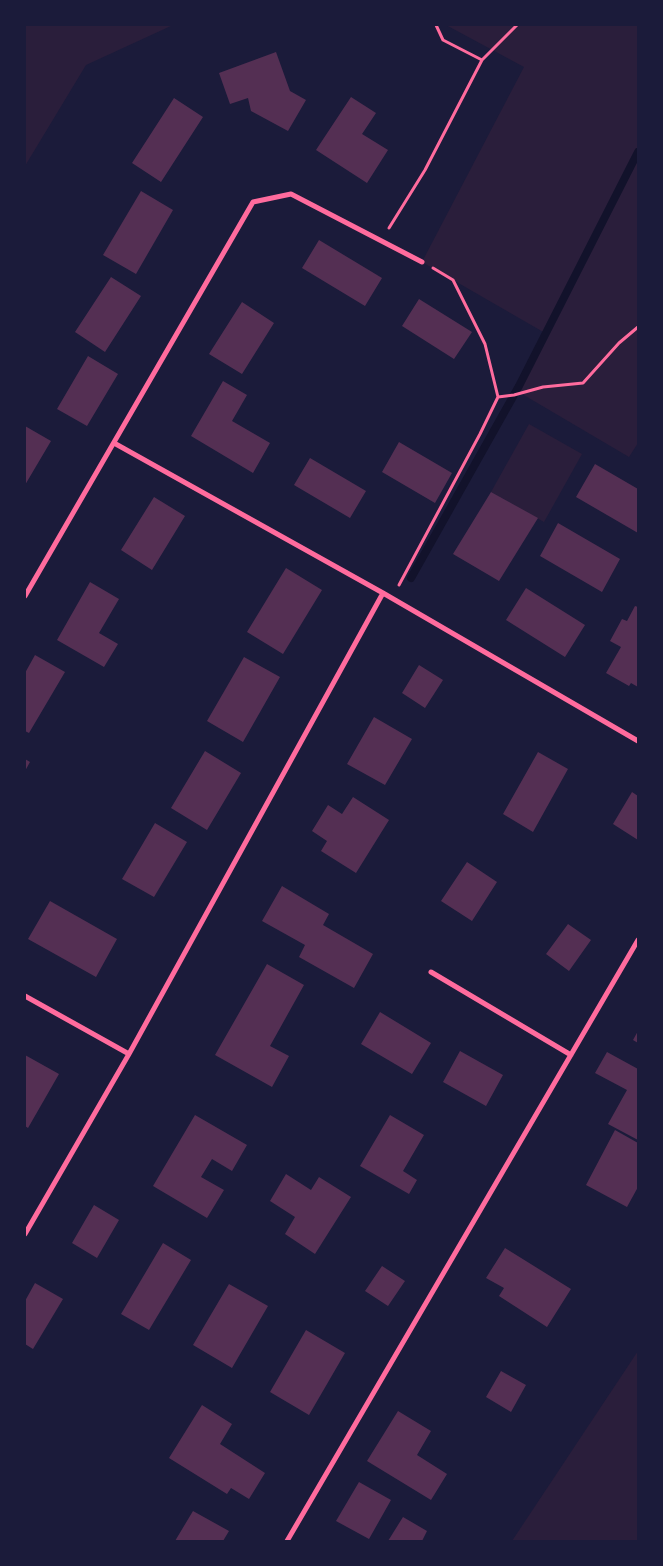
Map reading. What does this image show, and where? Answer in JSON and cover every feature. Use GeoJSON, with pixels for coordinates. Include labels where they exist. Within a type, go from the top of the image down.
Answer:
{"type":"FeatureCollection","features":[{"type":"Feature","properties":{"kind":"street"},"geometry":{"type":"LineString","coordinates":[[25,596],[254,202],[291,194],[422,262]]}},
{"type":"Feature","properties":{"kind":"street"},"geometry":{"type":"LineString","coordinates":[[114,443],[392,599],[638,741]]}},
{"type":"Feature","properties":{"kind":"street"},"geometry":{"type":"LineString","coordinates":[[25,1234],[129,1054],[383,594]]}},
{"type":"Feature","properties":{"kind":"street"},"geometry":{"type":"LineString","coordinates":[[287,1541],[638,940]]}},
{"type":"Feature","properties":{"kind":"street"},"geometry":{"type":"LineString","coordinates":[[431,972],[571,1055]]}},
{"type":"Feature","properties":{"kind":"street"},"geometry":{"type":"LineString","coordinates":[[25,996],[129,1054]]}},
{"type":"Feature","properties":{"kind":"path"},"geometry":{"type":"LineString","coordinates":[[436,25],[443,40],[482,60]]}},
{"type":"Feature","properties":{"kind":"path"},"geometry":{"type":"LineString","coordinates":[[382,241],[425,170],[482,60],[517,25]]}},
{"type":"Feature","properties":{"kind":"path"},"geometry":{"type":"LineString","coordinates":[[392,599],[498,397],[485,344],[453,280],[422,262]]}},
{"type":"Feature","properties":{"kind":"path"},"geometry":{"type":"LineString","coordinates":[[498,397],[514,395],[543,387],[583,383],[619,343],[638,327]]}},
{"type":"Feature","properties":{"kind":"shaded area"},"geometry":{"type":"Polygon","coordinates":[[[25,25],[173,25],[86,65],[25,166],[25,25]]]}},
{"type":"Feature","properties":{"kind":"shaded area"},"geometry":{"type":"Polygon","coordinates":[[[446,25],[638,25],[638,443],[629,457],[517,391],[545,333],[422,262],[524,67],[446,25]]]}},
{"type":"Feature","properties":{"kind":"shaded area"},"geometry":{"type":"Polygon","coordinates":[[[529,424],[582,454],[544,522],[491,492],[529,424]]]}},
{"type":"Feature","properties":{"kind":"shaded area"},"geometry":{"type":"Polygon","coordinates":[[[638,1351],[638,1541],[512,1541],[638,1351]]]}},
{"type":"Feature","properties":{"kind":"building"},"geometry":{"type":"Polygon","coordinates":[[[276,52],[290,91],[306,100],[288,131],[251,111],[248,98],[230,104],[219,73],[276,52]]]}},
{"type":"Feature","properties":{"kind":"building"},"geometry":{"type":"Polygon","coordinates":[[[351,97],[376,113],[362,134],[388,150],[367,183],[316,150],[351,97]]]}},
{"type":"Feature","properties":{"kind":"building"},"geometry":{"type":"Polygon","coordinates":[[[174,98],[203,117],[161,182],[132,163],[174,98]]]}},
{"type":"Feature","properties":{"kind":"building"},"geometry":{"type":"Polygon","coordinates":[[[141,191],[173,210],[136,274],[103,255],[141,191]]]}},
{"type":"Feature","properties":{"kind":"building"},"geometry":{"type":"Polygon","coordinates":[[[319,240],[382,278],[365,306],[302,268],[319,240]]]}},
{"type":"Feature","properties":{"kind":"building"},"geometry":{"type":"Polygon","coordinates":[[[111,277],[141,296],[105,352],[75,332],[111,277]]]}},
{"type":"Feature","properties":{"kind":"building"},"geometry":{"type":"Polygon","coordinates":[[[419,299],[472,332],[454,359],[402,326],[419,299]]]}},
{"type":"Feature","properties":{"kind":"building"},"geometry":{"type":"Polygon","coordinates":[[[242,302],[274,323],[242,374],[209,354],[242,302]]]}},
{"type":"Feature","properties":{"kind":"building"},"geometry":{"type":"Polygon","coordinates":[[[88,356],[118,374],[87,426],[57,409],[88,356]]]}},
{"type":"Feature","properties":{"kind":"building"},"geometry":{"type":"Polygon","coordinates":[[[223,381],[247,395],[232,421],[270,443],[253,473],[191,436],[223,381]]]}},
{"type":"Feature","properties":{"kind":"building"},"geometry":{"type":"Polygon","coordinates":[[[25,426],[51,441],[25,485],[25,426]]]}},
{"type":"Feature","properties":{"kind":"building"},"geometry":{"type":"Polygon","coordinates":[[[399,442],[452,473],[435,503],[382,472],[399,442]]]}},
{"type":"Feature","properties":{"kind":"building"},"geometry":{"type":"Polygon","coordinates":[[[310,458],[366,491],[350,518],[294,485],[310,458]]]}},
{"type":"Feature","properties":{"kind":"building"},"geometry":{"type":"Polygon","coordinates":[[[595,464],[638,489],[638,533],[576,497],[595,464]]]}},
{"type":"Feature","properties":{"kind":"building"},"geometry":{"type":"Polygon","coordinates":[[[491,492],[538,518],[499,581],[453,554],[491,492]]]}},
{"type":"Feature","properties":{"kind":"building"},"geometry":{"type":"Polygon","coordinates":[[[154,497],[185,516],[152,570],[121,550],[154,497]]]}},
{"type":"Feature","properties":{"kind":"building"},"geometry":{"type":"Polygon","coordinates":[[[558,523],[620,559],[602,592],[540,556],[558,523]]]}},
{"type":"Feature","properties":{"kind":"building"},"geometry":{"type":"Polygon","coordinates":[[[286,568],[322,590],[283,654],[247,632],[286,568]]]}},
{"type":"Feature","properties":{"kind":"building"},"geometry":{"type":"Polygon","coordinates":[[[90,582],[119,599],[99,633],[118,644],[104,667],[57,640],[90,582]]]}},
{"type":"Feature","properties":{"kind":"building"},"geometry":{"type":"Polygon","coordinates":[[[526,588],[585,625],[565,657],[506,620],[526,588]]]}},
{"type":"Feature","properties":{"kind":"building"},"geometry":{"type":"Polygon","coordinates":[[[635,606],[638,607],[638,687],[631,683],[629,686],[606,673],[621,647],[610,641],[622,619],[627,621],[635,606]]]}},
{"type":"Feature","properties":{"kind":"building"},"geometry":{"type":"Polygon","coordinates":[[[35,655],[65,672],[29,733],[25,731],[25,673],[35,655]]]}},
{"type":"Feature","properties":{"kind":"building"},"geometry":{"type":"Polygon","coordinates":[[[244,657],[280,677],[243,742],[207,721],[244,657]]]}},
{"type":"Feature","properties":{"kind":"building"},"geometry":{"type":"Polygon","coordinates":[[[419,665],[443,680],[425,708],[402,693],[419,665]]]}},
{"type":"Feature","properties":{"kind":"building"},"geometry":{"type":"Polygon","coordinates":[[[374,717],[412,739],[385,785],[347,764],[374,717]]]}},
{"type":"Feature","properties":{"kind":"building"},"geometry":{"type":"Polygon","coordinates":[[[205,751],[241,773],[207,830],[171,808],[205,751]]]}},
{"type":"Feature","properties":{"kind":"building"},"geometry":{"type":"Polygon","coordinates":[[[538,752],[568,769],[533,832],[503,814],[538,752]]]}},
{"type":"Feature","properties":{"kind":"building"},"geometry":{"type":"Polygon","coordinates":[[[25,759],[30,762],[25,771],[25,759]]]}},
{"type":"Feature","properties":{"kind":"building"},"geometry":{"type":"Polygon","coordinates":[[[632,792],[638,796],[638,840],[613,824],[632,792]]]}},
{"type":"Feature","properties":{"kind":"building"},"geometry":{"type":"Polygon","coordinates":[[[353,797],[389,820],[356,873],[321,851],[327,841],[312,831],[328,805],[342,814],[353,797]]]}},
{"type":"Feature","properties":{"kind":"building"},"geometry":{"type":"Polygon","coordinates":[[[155,823],[187,842],[154,897],[122,879],[155,823]]]}},
{"type":"Feature","properties":{"kind":"building"},"geometry":{"type":"Polygon","coordinates":[[[467,862],[497,882],[472,921],[441,901],[467,862]]]}},
{"type":"Feature","properties":{"kind":"building"},"geometry":{"type":"Polygon","coordinates":[[[282,886],[329,914],[323,925],[373,954],[354,988],[299,957],[305,945],[262,921],[282,886]]]}},
{"type":"Feature","properties":{"kind":"building"},"geometry":{"type":"Polygon","coordinates":[[[50,901],[117,939],[96,977],[28,939],[50,901]]]}},
{"type":"Feature","properties":{"kind":"building"},"geometry":{"type":"Polygon","coordinates":[[[568,924],[591,940],[569,971],[546,954],[568,924]]]}},
{"type":"Feature","properties":{"kind":"building"},"geometry":{"type":"Polygon","coordinates":[[[267,964],[304,985],[270,1046],[289,1056],[272,1087],[215,1055],[267,964]]]}},
{"type":"Feature","properties":{"kind":"building"},"geometry":{"type":"Polygon","coordinates":[[[380,1012],[431,1043],[412,1074],[361,1044],[380,1012]]]}},
{"type":"Feature","properties":{"kind":"building"},"geometry":{"type":"Polygon","coordinates":[[[638,1031],[638,1043],[633,1040],[638,1031]]]}},
{"type":"Feature","properties":{"kind":"building"},"geometry":{"type":"Polygon","coordinates":[[[460,1051],[503,1075],[486,1106],[443,1082],[460,1051]]]}},
{"type":"Feature","properties":{"kind":"building"},"geometry":{"type":"Polygon","coordinates":[[[607,1052],[638,1069],[638,1140],[608,1124],[627,1090],[595,1073],[607,1052]]]}},
{"type":"Feature","properties":{"kind":"building"},"geometry":{"type":"Polygon","coordinates":[[[25,1055],[59,1074],[28,1128],[25,1126],[25,1055]]]}},
{"type":"Feature","properties":{"kind":"building"},"geometry":{"type":"Polygon","coordinates":[[[195,1115],[247,1145],[232,1171],[212,1159],[201,1177],[224,1190],[207,1218],[153,1186],[195,1115]]]}},
{"type":"Feature","properties":{"kind":"building"},"geometry":{"type":"Polygon","coordinates":[[[390,1115],[424,1135],[403,1171],[417,1180],[409,1194],[360,1166],[390,1115]]]}},
{"type":"Feature","properties":{"kind":"building"},"geometry":{"type":"Polygon","coordinates":[[[615,1130],[638,1143],[638,1187],[627,1207],[586,1185],[615,1130]]]}},
{"type":"Feature","properties":{"kind":"building"},"geometry":{"type":"Polygon","coordinates":[[[286,1174],[311,1190],[319,1177],[351,1197],[315,1254],[285,1234],[295,1217],[270,1201],[286,1174]]]}},
{"type":"Feature","properties":{"kind":"building"},"geometry":{"type":"Polygon","coordinates":[[[94,1205],[119,1220],[97,1258],[72,1243],[94,1205]]]}},
{"type":"Feature","properties":{"kind":"building"},"geometry":{"type":"Polygon","coordinates":[[[163,1243],[191,1260],[149,1330],[121,1314],[163,1243]]]}},
{"type":"Feature","properties":{"kind":"building"},"geometry":{"type":"Polygon","coordinates":[[[505,1248],[571,1289],[547,1327],[499,1296],[504,1288],[486,1278],[505,1248]]]}},
{"type":"Feature","properties":{"kind":"building"},"geometry":{"type":"Polygon","coordinates":[[[382,1266],[405,1281],[388,1306],[365,1291],[382,1266]]]}},
{"type":"Feature","properties":{"kind":"building"},"geometry":{"type":"Polygon","coordinates":[[[35,1283],[63,1299],[33,1349],[25,1344],[25,1301],[35,1283]]]}},
{"type":"Feature","properties":{"kind":"building"},"geometry":{"type":"Polygon","coordinates":[[[229,1284],[268,1306],[232,1368],[193,1345],[229,1284]]]}},
{"type":"Feature","properties":{"kind":"building"},"geometry":{"type":"Polygon","coordinates":[[[306,1330],[345,1353],[309,1415],[270,1392],[306,1330]]]}},
{"type":"Feature","properties":{"kind":"building"},"geometry":{"type":"Polygon","coordinates":[[[501,1371],[526,1385],[511,1412],[486,1397],[501,1371]]]}},
{"type":"Feature","properties":{"kind":"building"},"geometry":{"type":"Polygon","coordinates":[[[202,1405],[232,1424],[220,1444],[265,1473],[249,1499],[231,1488],[227,1494],[169,1458],[202,1405]]]}},
{"type":"Feature","properties":{"kind":"building"},"geometry":{"type":"Polygon","coordinates":[[[398,1411],[431,1431],[417,1455],[447,1474],[431,1500],[367,1461],[398,1411]]]}},
{"type":"Feature","properties":{"kind":"building"},"geometry":{"type":"Polygon","coordinates":[[[359,1482],[391,1500],[369,1539],[336,1521],[359,1482]]]}},
{"type":"Feature","properties":{"kind":"building"},"geometry":{"type":"Polygon","coordinates":[[[193,1511],[229,1531],[223,1541],[175,1541],[193,1511]]]}},
{"type":"Feature","properties":{"kind":"building"},"geometry":{"type":"Polygon","coordinates":[[[403,1517],[427,1531],[422,1541],[388,1541],[403,1517]]]}},
{"type":"Feature","properties":{"kind":"waterway"},"geometry":{"type":"LineString","coordinates":[[411,578],[519,386],[638,152]]}}]}
